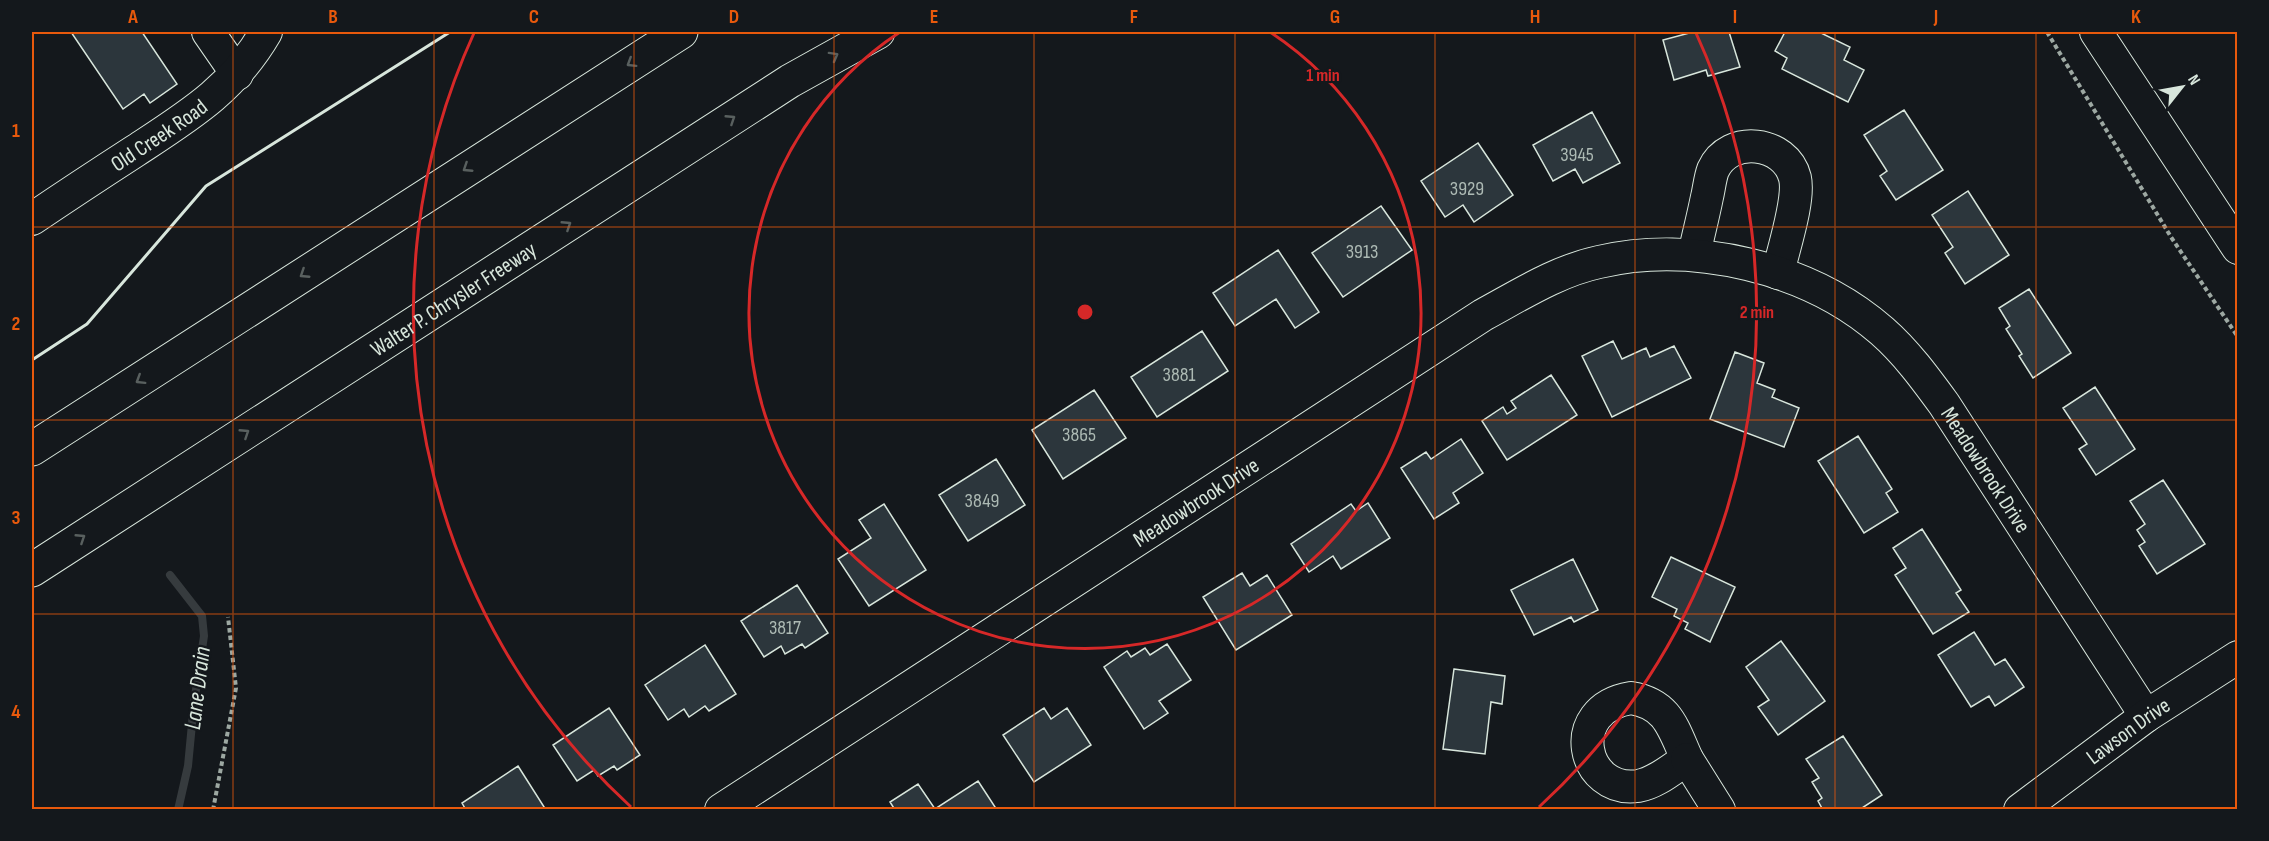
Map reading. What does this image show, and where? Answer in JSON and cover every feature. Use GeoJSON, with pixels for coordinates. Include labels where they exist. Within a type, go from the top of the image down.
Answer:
{"type":"FeatureCollection","features":[{"type":"Feature","properties":{"kind":"highway"},"geometry":{"type":"LineString","coordinates":[[32,449],[681,32]]}},
{"type":"Feature","properties":{"kind":"highway","name":"Walter P. Chrysler Freeway"},"geometry":{"type":"LineString","coordinates":[[32,570],[790,81],[878,32]]}},
{"type":"Feature","properties":{"kind":"street"},"geometry":{"type":"LineString","coordinates":[[208,32],[237,74]]}},
{"type":"Feature","properties":{"kind":"street","name":"Old Creek Road"},"geometry":{"type":"LineString","coordinates":[[32,219],[189,115],[220,91],[252,57],[266,32]]}},
{"type":"Feature","properties":{"kind":"street"},"geometry":{"type":"LineString","coordinates":[[2096,32],[2238,248]]}},
{"type":"Feature","properties":{"kind":"street"},"geometry":{"type":"LineString","coordinates":[[1694,255],[1713,169],[1724,156],[1735,149],[1749,146],[1764,147],[1778,153],[1789,164],[1795,178],[1796,193],[1778,273]]}},
{"type":"Feature","properties":{"kind":"street","name":"Meadowbrook Drive"},"geometry":{"type":"LineString","coordinates":[[721,810],[1483,315],[1550,279],[1598,262],[1647,255],[1694,255],[1734,260],[1778,273],[1824,292],[1853,309],[1881,330],[1907,356],[1950,414],[2146,716]]}},
{"type":"Feature","properties":{"kind":"street","name":"Lawson Drive"},"geometry":{"type":"LineString","coordinates":[[2020,810],[2146,716],[2238,657]]}},
{"type":"Feature","properties":{"kind":"street"},"geometry":{"type":"LineString","coordinates":[[1687,759],[1719,810]]}},
{"type":"Feature","properties":{"kind":"path"},"geometry":{"type":"LineString","coordinates":[[2048,32],[2171,237],[2238,337]]}},
{"type":"Feature","properties":{"kind":"path"},"geometry":{"type":"LineString","coordinates":[[213,810],[236,688],[228,616]]}},
{"type":"Feature","properties":{"kind":"building"},"geometry":{"type":"Polygon","coordinates":[[[71,32],[142,32],[177,84],[150,103],[144,94],[123,109],[71,32]]]}},
{"type":"Feature","properties":{"kind":"building"},"geometry":{"type":"Polygon","coordinates":[[[1693,32],[1729,32],[1740,67],[1708,76],[1706,70],[1674,80],[1663,40],[1693,32]]]}},
{"type":"Feature","properties":{"kind":"building"},"geometry":{"type":"Polygon","coordinates":[[[1785,32],[1819,32],[1850,47],[1844,60],[1864,70],[1848,102],[1782,69],[1787,58],[1775,51],[1785,32]]]}},
{"type":"Feature","properties":{"kind":"building"},"geometry":{"type":"Polygon","coordinates":[[[1904,110],[1943,170],[1896,200],[1880,176],[1887,171],[1864,135],[1904,110]]]}},
{"type":"Feature","properties":{"kind":"building"},"geometry":{"type":"Polygon","coordinates":[[[1592,112],[1620,163],[1583,183],[1575,169],[1553,181],[1533,145],[1592,112]]]}},
{"type":"Feature","properties":{"kind":"building"},"geometry":{"type":"Polygon","coordinates":[[[1478,143],[1513,195],[1474,222],[1463,205],[1445,217],[1421,181],[1478,143]]]}},
{"type":"Feature","properties":{"kind":"building"},"geometry":{"type":"Polygon","coordinates":[[[1968,191],[2009,255],[1965,284],[1945,253],[1953,247],[1932,215],[1968,191]]]}},
{"type":"Feature","properties":{"kind":"building"},"geometry":{"type":"Polygon","coordinates":[[[1381,206],[1412,250],[1343,297],[1312,253],[1381,206]]]}},
{"type":"Feature","properties":{"kind":"building"},"geometry":{"type":"Polygon","coordinates":[[[1278,250],[1319,312],[1295,328],[1276,299],[1235,326],[1213,293],[1278,250]]]}},
{"type":"Feature","properties":{"kind":"building"},"geometry":{"type":"Polygon","coordinates":[[[2029,289],[2071,353],[2033,378],[2019,356],[2022,354],[2006,329],[2010,326],[1999,308],[2029,289]]]}},
{"type":"Feature","properties":{"kind":"building"},"geometry":{"type":"Polygon","coordinates":[[[1202,331],[1228,371],[1157,417],[1131,377],[1202,331]]]}},
{"type":"Feature","properties":{"kind":"building"},"geometry":{"type":"Polygon","coordinates":[[[1613,341],[1622,359],[1646,348],[1650,357],[1674,346],[1691,378],[1612,417],[1582,356],[1613,341]]]}},
{"type":"Feature","properties":{"kind":"building"},"geometry":{"type":"Polygon","coordinates":[[[1735,352],[1764,363],[1757,383],[1775,390],[1772,397],[1799,408],[1784,447],[1710,419],[1735,352]]]}},
{"type":"Feature","properties":{"kind":"building"},"geometry":{"type":"Polygon","coordinates":[[[1551,375],[1577,415],[1507,460],[1482,421],[1503,407],[1507,414],[1516,408],[1511,401],[1551,375]]]}},
{"type":"Feature","properties":{"kind":"building"},"geometry":{"type":"Polygon","coordinates":[[[2095,387],[2135,449],[2096,475],[2079,449],[2087,444],[2063,408],[2095,387]]]}},
{"type":"Feature","properties":{"kind":"building"},"geometry":{"type":"Polygon","coordinates":[[[1094,390],[1126,438],[1063,479],[1032,430],[1094,390]]]}},
{"type":"Feature","properties":{"kind":"building"},"geometry":{"type":"Polygon","coordinates":[[[1858,436],[1892,489],[1886,493],[1898,512],[1864,533],[1818,461],[1858,436]]]}},
{"type":"Feature","properties":{"kind":"building"},"geometry":{"type":"Polygon","coordinates":[[[1461,439],[1483,473],[1453,493],[1459,503],[1434,519],[1401,468],[1426,452],[1431,459],[1461,439]]]}},
{"type":"Feature","properties":{"kind":"building"},"geometry":{"type":"Polygon","coordinates":[[[996,459],[1025,505],[968,541],[939,495],[996,459]]]}},
{"type":"Feature","properties":{"kind":"building"},"geometry":{"type":"Polygon","coordinates":[[[2163,480],[2205,544],[2157,574],[2139,546],[2145,542],[2137,530],[2145,524],[2130,501],[2163,480]]]}},
{"type":"Feature","properties":{"kind":"building"},"geometry":{"type":"Polygon","coordinates":[[[1368,503],[1390,538],[1341,569],[1333,556],[1309,572],[1291,544],[1351,504],[1356,511],[1368,503]]]}},
{"type":"Feature","properties":{"kind":"building"},"geometry":{"type":"Polygon","coordinates":[[[884,504],[926,570],[869,606],[838,559],[871,538],[859,520],[884,504]]]}},
{"type":"Feature","properties":{"kind":"building"},"geometry":{"type":"Polygon","coordinates":[[[1922,529],[1961,590],[1956,593],[1969,612],[1933,634],[1895,575],[1906,568],[1893,548],[1922,529]]]}},
{"type":"Feature","properties":{"kind":"building"},"geometry":{"type":"Polygon","coordinates":[[[1671,557],[1735,587],[1710,642],[1685,629],[1688,623],[1674,616],[1677,609],[1652,597],[1671,557]]]}},
{"type":"Feature","properties":{"kind":"building"},"geometry":{"type":"Polygon","coordinates":[[[1573,559],[1598,610],[1574,622],[1571,617],[1534,635],[1511,590],[1573,559]]]}},
{"type":"Feature","properties":{"kind":"building"},"geometry":{"type":"Polygon","coordinates":[[[1242,573],[1250,586],[1267,575],[1292,615],[1236,650],[1203,597],[1242,573]]]}},
{"type":"Feature","properties":{"kind":"building"},"geometry":{"type":"Polygon","coordinates":[[[797,585],[828,633],[805,648],[802,644],[785,654],[781,646],[764,657],[741,621],[797,585]]]}},
{"type":"Feature","properties":{"kind":"building"},"geometry":{"type":"Polygon","coordinates":[[[1974,632],[1995,665],[2005,659],[2024,687],[1995,706],[1989,696],[1971,707],[1938,655],[1974,632]]]}},
{"type":"Feature","properties":{"kind":"building"},"geometry":{"type":"Polygon","coordinates":[[[1781,641],[1825,701],[1778,735],[1758,707],[1769,700],[1746,667],[1781,641]]]}},
{"type":"Feature","properties":{"kind":"building"},"geometry":{"type":"Polygon","coordinates":[[[1167,644],[1191,680],[1159,701],[1168,713],[1144,729],[1104,667],[1127,651],[1131,657],[1145,648],[1150,655],[1167,644]]]}},
{"type":"Feature","properties":{"kind":"building"},"geometry":{"type":"Polygon","coordinates":[[[705,645],[736,694],[709,711],[705,706],[689,717],[684,709],[668,720],[645,685],[705,645]]]}},
{"type":"Feature","properties":{"kind":"building"},"geometry":{"type":"Polygon","coordinates":[[[1454,669],[1505,676],[1502,704],[1491,702],[1485,754],[1443,749],[1454,669]]]}},
{"type":"Feature","properties":{"kind":"building"},"geometry":{"type":"Polygon","coordinates":[[[609,708],[640,755],[617,770],[614,766],[598,776],[594,770],[577,781],[553,745],[609,708]]]}},
{"type":"Feature","properties":{"kind":"building"},"geometry":{"type":"Polygon","coordinates":[[[1044,708],[1051,719],[1067,708],[1091,745],[1034,782],[1003,735],[1044,708]]]}},
{"type":"Feature","properties":{"kind":"building"},"geometry":{"type":"Polygon","coordinates":[[[1843,736],[1882,795],[1859,810],[1823,810],[1818,801],[1822,798],[1812,782],[1819,778],[1806,759],[1843,736]]]}},
{"type":"Feature","properties":{"kind":"building"},"geometry":{"type":"Polygon","coordinates":[[[518,766],[546,810],[466,810],[462,803],[518,766]]]}},
{"type":"Feature","properties":{"kind":"building"},"geometry":{"type":"Polygon","coordinates":[[[978,781],[997,810],[895,810],[890,802],[918,784],[935,809],[978,781]]]}},
{"type":"Feature","properties":{"kind":"waterway","name":"Lane Drain"},"geometry":{"type":"LineString","coordinates":[[170,575],[202,616],[204,636],[188,766],[178,810]]}},
{"type":"Feature","properties":{"kind":"wall"},"geometry":{"type":"LineString","coordinates":[[32,360],[87,324],[206,186],[450,32]]}}]}
